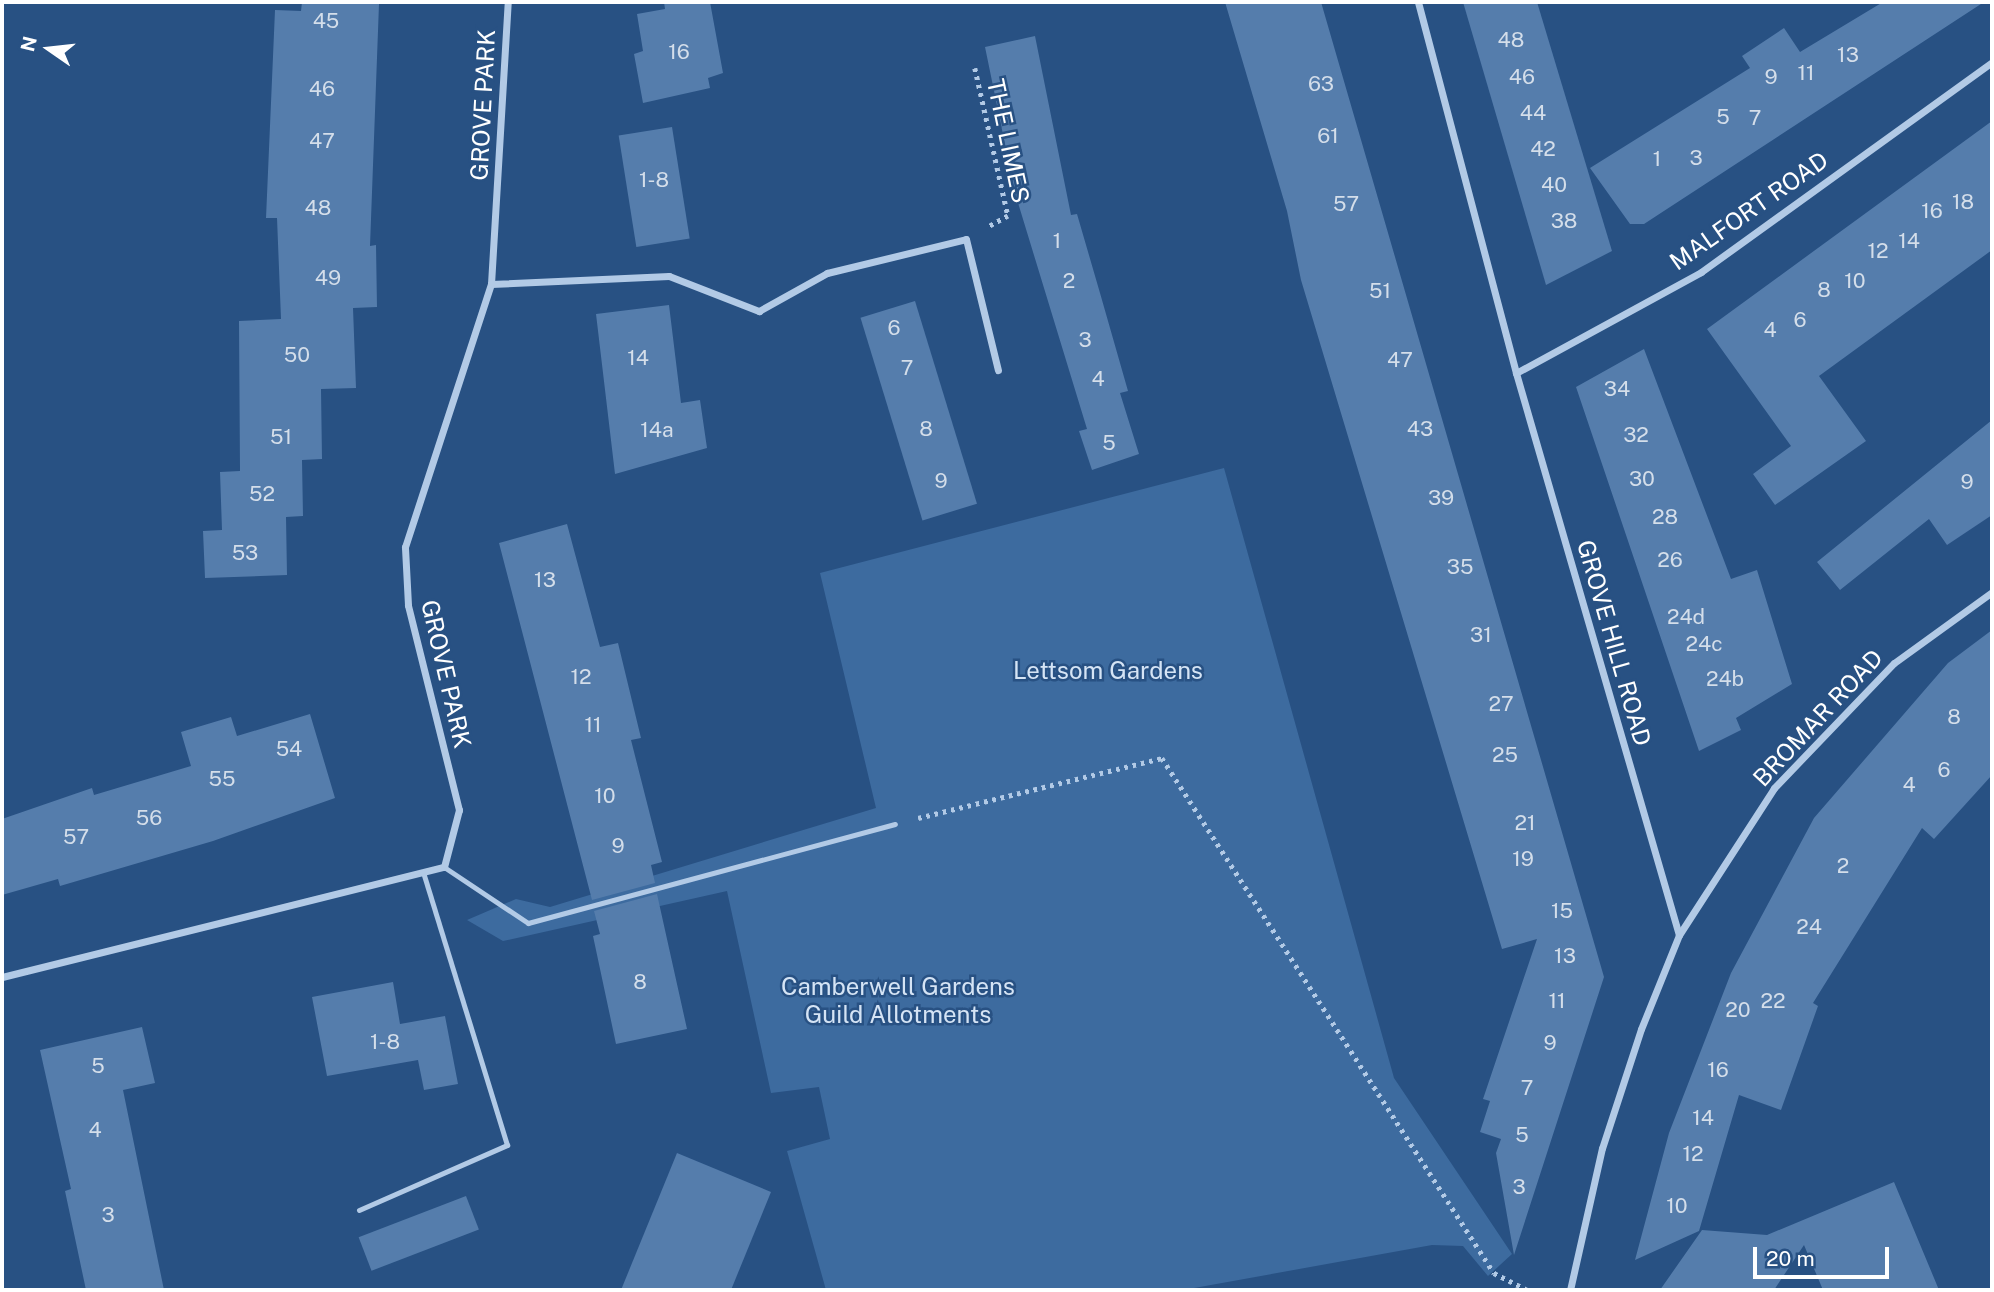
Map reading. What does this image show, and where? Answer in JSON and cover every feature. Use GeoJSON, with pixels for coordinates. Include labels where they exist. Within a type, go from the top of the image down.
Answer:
{"type":"FeatureCollection","features":[{"type":"Feature","properties":{"kind":"street","name":"GROVE PARK"},"geometry":{"type":"LineString","coordinates":[[444,867],[459,810],[408,605],[405,547],[491,284],[508,2]]}},
{"type":"Feature","properties":{"kind":"street","name":"GROVE HILL ROAD"},"geometry":{"type":"LineString","coordinates":[[1419,2],[1516,373],[1679,934]]}},
{"type":"Feature","properties":{"kind":"street","name":"MALFORT ROAD"},"geometry":{"type":"LineString","coordinates":[[1516,373],[1701,272],[1992,62]]}},
{"type":"Feature","properties":{"kind":"street"},"geometry":{"type":"LineString","coordinates":[[491,284],[669,276],[759,311],[827,273],[966,239],[998,370]]}},
{"type":"Feature","properties":{"kind":"street","name":"BROMAR ROAD"},"geometry":{"type":"LineString","coordinates":[[1679,934],[1774,788],[1894,663],[1992,593]]}},
{"type":"Feature","properties":{"kind":"street"},"geometry":{"type":"LineString","coordinates":[[2,977],[424,876],[444,867]]}},
{"type":"Feature","properties":{"kind":"street"},"geometry":{"type":"LineString","coordinates":[[1570,1290],[1602,1148],[1641,1029],[1679,934]]}},
{"type":"Feature","properties":{"kind":"lane"},"geometry":{"type":"LineString","coordinates":[[444,867],[528,923],[895,824]]}},
{"type":"Feature","properties":{"kind":"lane"},"geometry":{"type":"LineString","coordinates":[[359,1210],[508,1144],[424,876]]}},
{"type":"Feature","properties":{"kind":"path","name":"THE LIMES"},"geometry":{"type":"LineString","coordinates":[[966,239],[1008,216],[975,68]]}},
{"type":"Feature","properties":{"kind":"path"},"geometry":{"type":"LineString","coordinates":[[895,824],[1163,758],[1494,1273],[1528,1290]]}},
{"type":"Feature","properties":{"kind":"green space","name":"Lettsom Gardens"},"geometry":{"type":"Polygon","coordinates":[[[1224,468],[1394,1078],[1512,1254],[1488,1276],[1463,1246],[1432,1245],[1183,1290],[826,1290],[787,1151],[830,1139],[819,1087],[771,1093],[727,891],[503,941],[467,920],[516,899],[550,907],[876,808],[820,573],[1224,468]]]}},
{"type":"Feature","properties":{"kind":"building"},"geometry":{"type":"Polygon","coordinates":[[[302,2],[379,4],[370,246],[376,245],[377,307],[353,308],[356,388],[321,389],[322,459],[302,460],[303,516],[286,517],[287,575],[205,578],[203,531],[222,530],[220,472],[240,471],[239,321],[281,319],[277,218],[266,218],[275,10],[301,11],[302,2]]]}},
{"type":"Feature","properties":{"kind":"building"},"geometry":{"type":"Polygon","coordinates":[[[664,2],[710,2],[723,73],[708,78],[710,88],[643,103],[634,54],[643,51],[637,14],[665,9],[664,2]]]}},
{"type":"Feature","properties":{"kind":"building"},"geometry":{"type":"Polygon","coordinates":[[[1225,2],[1321,2],[1604,977],[1514,1255],[1496,1153],[1501,1139],[1480,1132],[1490,1101],[1483,1099],[1537,939],[1502,949],[1301,280],[1287,211],[1225,2]]]}},
{"type":"Feature","properties":{"kind":"building"},"geometry":{"type":"Polygon","coordinates":[[[1463,2],[1537,2],[1612,251],[1546,285],[1463,2]]]}},
{"type":"Feature","properties":{"kind":"building"},"geometry":{"type":"Polygon","coordinates":[[[1883,2],[1984,2],[1644,224],[1630,224],[1590,168],[1750,68],[1742,56],[1784,28],[1800,52],[1883,2]]]}},
{"type":"Feature","properties":{"kind":"building"},"geometry":{"type":"Polygon","coordinates":[[[1035,36],[1071,215],[1077,214],[1128,391],[1120,393],[1139,454],[1092,470],[1079,431],[1087,429],[1015,193],[985,47],[1035,36]]]}},
{"type":"Feature","properties":{"kind":"building"},"geometry":{"type":"Polygon","coordinates":[[[1992,121],[1992,250],[1819,376],[1866,441],[1775,505],[1753,474],[1791,446],[1707,329],[1992,121]]]}},
{"type":"Feature","properties":{"kind":"building"},"geometry":{"type":"Polygon","coordinates":[[[672,127],[690,239],[636,247],[619,135],[672,127]]]}},
{"type":"Feature","properties":{"kind":"building"},"geometry":{"type":"Polygon","coordinates":[[[915,301],[977,504],[922,520],[860,318],[915,301]]]}},
{"type":"Feature","properties":{"kind":"building"},"geometry":{"type":"Polygon","coordinates":[[[669,305],[681,403],[700,400],[707,448],[615,474],[596,314],[669,305]]]}},
{"type":"Feature","properties":{"kind":"building"},"geometry":{"type":"Polygon","coordinates":[[[1644,349],[1731,579],[1757,570],[1792,684],[1736,718],[1741,730],[1699,751],[1576,387],[1644,349]]]}},
{"type":"Feature","properties":{"kind":"building"},"geometry":{"type":"Polygon","coordinates":[[[1992,420],[1992,515],[1947,545],[1929,519],[1840,590],[1817,562],[1992,420]]]}},
{"type":"Feature","properties":{"kind":"building"},"geometry":{"type":"Polygon","coordinates":[[[567,524],[600,647],[618,643],[641,738],[631,740],[662,862],[651,865],[655,883],[592,900],[499,543],[567,524]]]}},
{"type":"Feature","properties":{"kind":"building"},"geometry":{"type":"Polygon","coordinates":[[[1992,630],[1992,775],[1934,839],[1922,828],[1813,1003],[1818,1006],[1781,1110],[1739,1095],[1699,1231],[1635,1260],[1669,1133],[1731,973],[1814,818],[1948,663],[1992,630]]]}},
{"type":"Feature","properties":{"kind":"building"},"geometry":{"type":"Polygon","coordinates":[[[310,714],[335,798],[213,841],[60,886],[58,879],[2,895],[2,819],[92,788],[94,795],[191,766],[181,732],[231,717],[237,736],[310,714]]]}},
{"type":"Feature","properties":{"kind":"building"},"geometry":{"type":"Polygon","coordinates":[[[657,894],[687,1029],[616,1044],[593,936],[600,934],[594,911],[657,894]]]}},
{"type":"Feature","properties":{"kind":"building"},"geometry":{"type":"Polygon","coordinates":[[[393,982],[400,1024],[445,1016],[458,1084],[424,1090],[418,1060],[327,1076],[312,997],[393,982]]]}},
{"type":"Feature","properties":{"kind":"building"},"geometry":{"type":"Polygon","coordinates":[[[142,1027],[155,1083],[123,1090],[164,1290],[86,1290],[65,1191],[71,1189],[40,1050],[142,1027]]]}},
{"type":"Feature","properties":{"kind":"building"},"geometry":{"type":"Polygon","coordinates":[[[677,1153],[771,1192],[731,1290],[621,1290],[677,1153]]]}},
{"type":"Feature","properties":{"kind":"building"},"geometry":{"type":"Polygon","coordinates":[[[1894,1182],[1939,1290],[1823,1290],[1804,1245],[1774,1290],[1660,1290],[1702,1230],[1767,1235],[1894,1182]]]}},
{"type":"Feature","properties":{"kind":"building"},"geometry":{"type":"Polygon","coordinates":[[[466,1196],[479,1230],[372,1271],[359,1237],[466,1196]]]}},
{"type":"Feature","properties":{"kind":"park label","name":"Camberwell Gardens Guild Allotments"},"geometry":{"type":"Point","coordinates":[898,1001]}}]}
